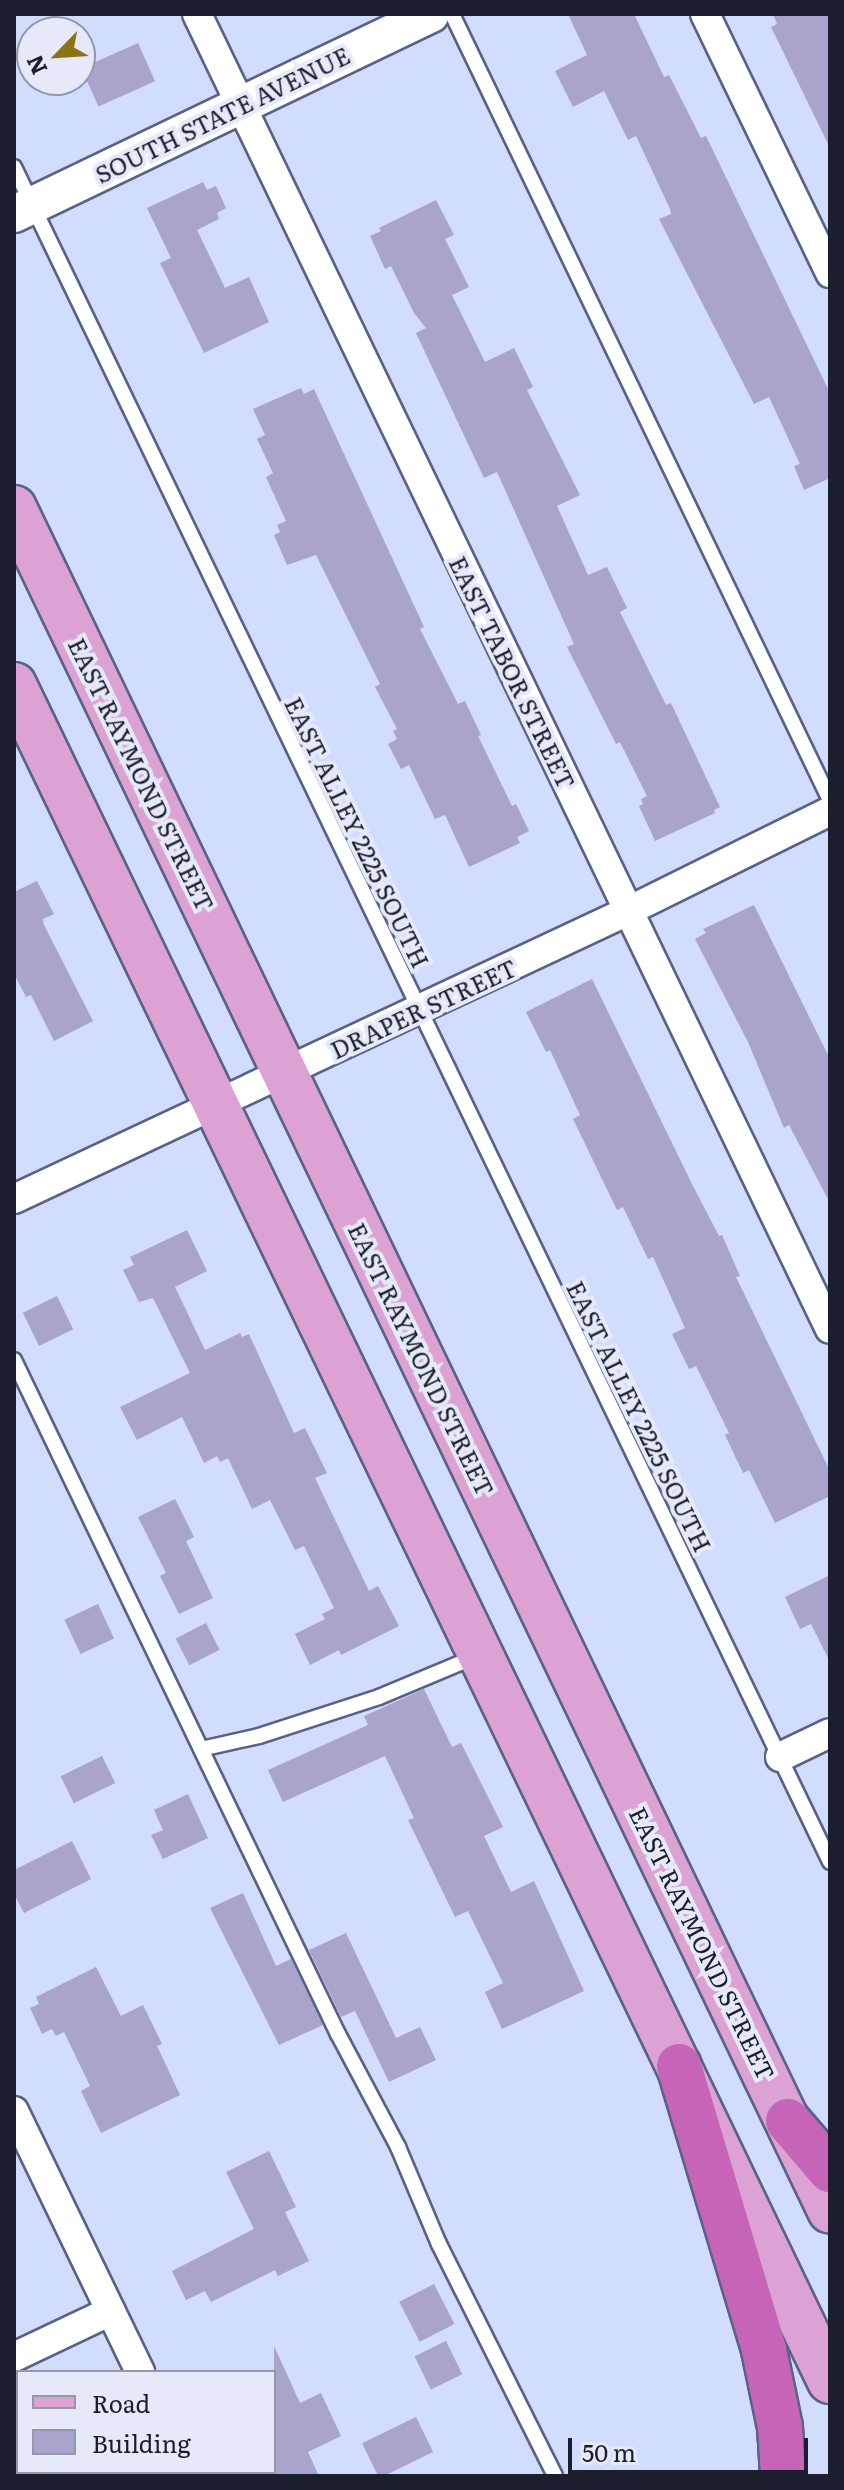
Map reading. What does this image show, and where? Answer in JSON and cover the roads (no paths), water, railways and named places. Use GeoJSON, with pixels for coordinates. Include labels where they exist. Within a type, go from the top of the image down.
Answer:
{"type":"FeatureCollection","features":[{"type":"Feature","properties":{"kind":"highway"},"geometry":{"type":"LineString","coordinates":[[679,2066],[764,2350],[780,2427],[783,2476]]}},
{"type":"Feature","properties":{"kind":"highway"},"geometry":{"type":"LineString","coordinates":[[788,2121],[830,2170]]}},
{"type":"Feature","properties":{"kind":"main road","name":"EAST RAYMOND STREET"},"geometry":{"type":"LineString","coordinates":[[14,508],[830,2210]]}},
{"type":"Feature","properties":{"kind":"main road"},"geometry":{"type":"LineString","coordinates":[[14,685],[830,2381]]}},
{"type":"Feature","properties":{"kind":"street","name":"EAST TABOR STREET"},"geometry":{"type":"LineString","coordinates":[[197,14],[830,1329]]}},
{"type":"Feature","properties":{"kind":"street","name":"SOUTH STATE AVENUE"},"geometry":{"type":"LineString","coordinates":[[23,209],[431,14]]}},
{"type":"Feature","properties":{"kind":"street"},"geometry":{"type":"LineString","coordinates":[[705,14],[830,273]]}},
{"type":"Feature","properties":{"kind":"street","name":"DRAPER STREET"},"geometry":{"type":"LineString","coordinates":[[14,1199],[628,911],[830,811]]}},
{"type":"Feature","properties":{"kind":"street"},"geometry":{"type":"LineString","coordinates":[[780,1757],[830,1733]]}},
{"type":"Feature","properties":{"kind":"street"},"geometry":{"type":"LineString","coordinates":[[14,2111],[139,2370]]}},
{"type":"Feature","properties":{"kind":"street"},"geometry":{"type":"LineString","coordinates":[[14,2357],[111,2311]]}},
{"type":"Feature","properties":{"kind":"lane"},"geometry":{"type":"LineString","coordinates":[[452,14],[830,800]]}},
{"type":"Feature","properties":{"kind":"lane","name":"EAST ALLEY 2225 SOUTH"},"geometry":{"type":"LineString","coordinates":[[14,167],[23,209],[419,1010],[830,1862]]}},
{"type":"Feature","properties":{"kind":"lane"},"geometry":{"type":"LineString","coordinates":[[14,1360],[338,2034],[398,2147],[439,2244],[555,2476]]}},
{"type":"Feature","properties":{"kind":"lane"},"geometry":{"type":"LineString","coordinates":[[201,1749],[259,1736],[379,1697],[480,1655]]}}]}
